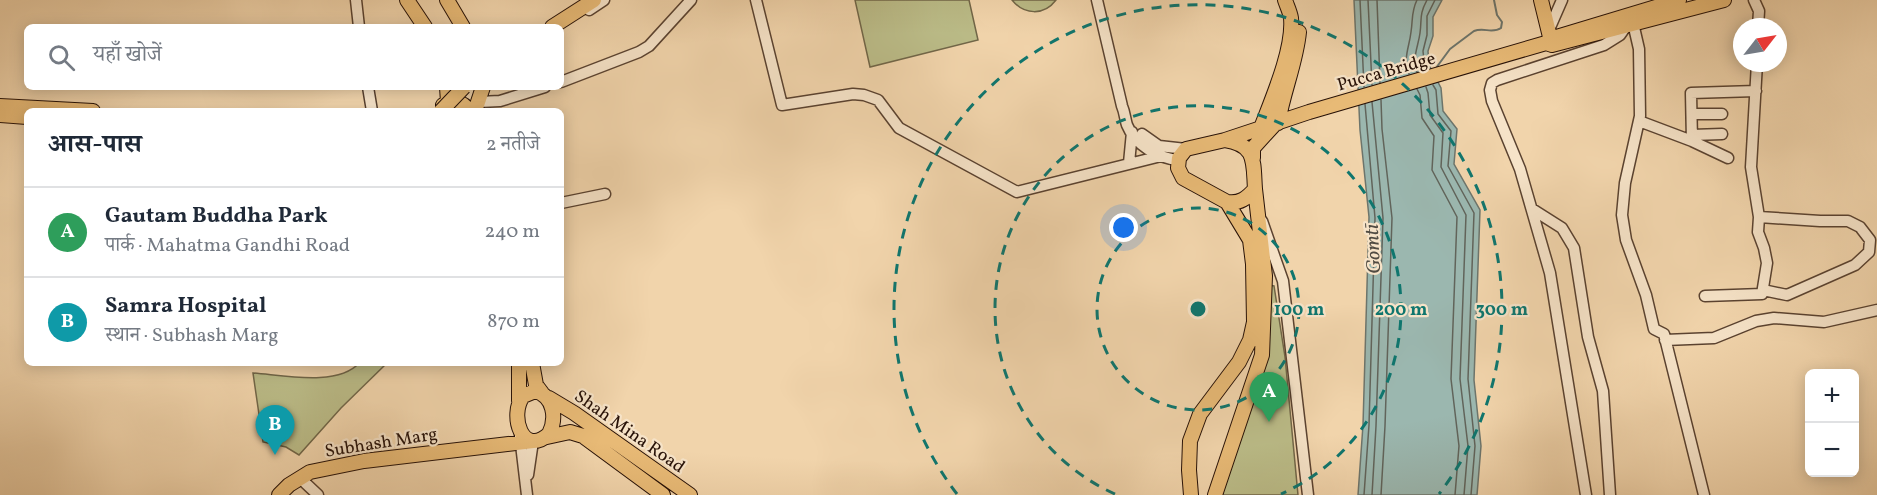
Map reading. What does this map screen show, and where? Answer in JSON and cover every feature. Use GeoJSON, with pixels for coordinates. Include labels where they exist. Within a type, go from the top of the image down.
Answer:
{"type":"FeatureCollection","features":[{"type":"Feature","properties":{"kind":"main road"},"geometry":{"type":"LineString","coordinates":[[407,0],[422,24]]}},
{"type":"Feature","properties":{"kind":"main road"},"geometry":{"type":"LineString","coordinates":[[447,0],[461,24]]}},
{"type":"Feature","properties":{"kind":"main road"},"geometry":{"type":"LineString","coordinates":[[557,24],[594,0]]}},
{"type":"Feature","properties":{"kind":"main road"},"geometry":{"type":"LineString","coordinates":[[1261,128],[1275,91],[1291,34],[1291,16],[1286,0]]}},
{"type":"Feature","properties":{"kind":"main road"},"geometry":{"type":"LineString","coordinates":[[1215,495],[1258,368],[1264,336],[1265,276],[1253,148],[1277,123],[1297,51],[1299,29],[1295,0]]}},
{"type":"Feature","properties":{"kind":"main road"},"geometry":{"type":"LineString","coordinates":[[1541,0],[1549,40]]}},
{"type":"Feature","properties":{"kind":"main road"},"geometry":{"type":"LineString","coordinates":[[1549,40],[1654,4],[1679,0]]}},
{"type":"Feature","properties":{"kind":"main road"},"geometry":{"type":"LineString","coordinates":[[1549,40],[1630,24],[1724,0]]}},
{"type":"Feature","properties":{"kind":"main road","name":"Pucca Bridge"},"geometry":{"type":"LineString","coordinates":[[1225,140],[1309,112],[1549,40]]}},
{"type":"Feature","properties":{"kind":"main road"},"geometry":{"type":"LineString","coordinates":[[440,108],[446,90]]}},
{"type":"Feature","properties":{"kind":"main road"},"geometry":{"type":"LineString","coordinates":[[441,108],[461,90]]}},
{"type":"Feature","properties":{"kind":"main road"},"geometry":{"type":"LineString","coordinates":[[444,108],[461,103],[474,108],[482,90]]}},
{"type":"Feature","properties":{"kind":"main road"},"geometry":{"type":"LineString","coordinates":[[0,108],[24,109]]}},
{"type":"Feature","properties":{"kind":"main road"},"geometry":{"type":"LineString","coordinates":[[0,108],[24,112]]}},
{"type":"Feature","properties":{"kind":"main road"},"geometry":{"type":"LineString","coordinates":[[0,115],[24,117]]}},
{"type":"Feature","properties":{"kind":"main road"},"geometry":{"type":"LineString","coordinates":[[1253,158],[1249,149],[1238,142],[1225,140],[1182,154],[1179,173],[1183,178],[1227,202],[1233,203],[1245,199],[1256,189]]}},
{"type":"Feature","properties":{"kind":"main road"},"geometry":{"type":"LineString","coordinates":[[1191,495],[1190,441],[1200,414],[1239,362],[1250,340],[1254,322],[1253,264],[1250,240],[1227,202]]}},
{"type":"Feature","properties":{"kind":"main road"},"geometry":{"type":"LineString","coordinates":[[1239,362],[1258,368]]}},
{"type":"Feature","properties":{"kind":"main road"},"geometry":{"type":"LineString","coordinates":[[519,366],[517,407],[524,437],[541,440],[547,436],[553,423],[551,403],[536,385],[533,366]]}},
{"type":"Feature","properties":{"kind":"main road"},"geometry":{"type":"LineString","coordinates":[[519,401],[529,392],[545,396]]}},
{"type":"Feature","properties":{"kind":"main road","name":"Shah Mina Road"},"geometry":{"type":"LineString","coordinates":[[545,396],[574,413],[690,495]]}},
{"type":"Feature","properties":{"kind":"main road","name":"Shah Mina Road"},"geometry":{"type":"LineString","coordinates":[[547,436],[570,432],[583,436],[663,495]]}},
{"type":"Feature","properties":{"kind":"main road","name":"Subhash Marg"},"geometry":{"type":"LineString","coordinates":[[279,495],[310,472],[364,461],[460,448],[472,443],[524,437]]}},
{"type":"Feature","properties":{"kind":"main road"},"geometry":{"type":"LineString","coordinates":[[651,486],[660,473]]}},
{"type":"Feature","properties":{"kind":"street"},"geometry":{"type":"LineString","coordinates":[[356,0],[359,24]]}},
{"type":"Feature","properties":{"kind":"street"},"geometry":{"type":"LineString","coordinates":[[564,24],[604,0]]}},
{"type":"Feature","properties":{"kind":"street"},"geometry":{"type":"LineString","coordinates":[[564,81],[649,46],[691,0]]}},
{"type":"Feature","properties":{"kind":"street"},"geometry":{"type":"LineString","coordinates":[[756,0],[782,105],[844,95],[864,95],[878,100],[899,128],[1017,192],[1129,163],[1182,154]]}},
{"type":"Feature","properties":{"kind":"street"},"geometry":{"type":"LineString","coordinates":[[1097,0],[1126,122],[1149,150],[1161,156]]}},
{"type":"Feature","properties":{"kind":"street"},"geometry":{"type":"LineString","coordinates":[[1549,40],[1562,0]]}},
{"type":"Feature","properties":{"kind":"street"},"geometry":{"type":"LineString","coordinates":[[1754,0],[1759,11],[1759,18]]}},
{"type":"Feature","properties":{"kind":"street"},"geometry":{"type":"LineString","coordinates":[[1586,495],[1550,273],[1520,169],[1492,101],[1490,90],[1491,83],[1604,45],[1620,35],[1630,24],[1639,49],[1641,86],[1639,121],[1625,183],[1622,215],[1626,240],[1646,295],[1654,329],[1664,334],[1704,495]]}},
{"type":"Feature","properties":{"kind":"street"},"geometry":{"type":"LineString","coordinates":[[1705,296],[1762,294],[1763,290],[1767,263],[1758,232],[1759,217],[1751,167],[1757,72]]}},
{"type":"Feature","properties":{"kind":"street"},"geometry":{"type":"LineString","coordinates":[[368,90],[372,108]]}},
{"type":"Feature","properties":{"kind":"street"},"geometry":{"type":"LineString","coordinates":[[474,108],[535,90]]}},
{"type":"Feature","properties":{"kind":"street"},"geometry":{"type":"LineString","coordinates":[[1692,138],[1691,93],[1756,91]]}},
{"type":"Feature","properties":{"kind":"street"},"geometry":{"type":"LineString","coordinates":[[1692,114],[1722,114]]}},
{"type":"Feature","properties":{"kind":"street"},"geometry":{"type":"LineString","coordinates":[[1126,116],[1153,144],[1182,154]]}},
{"type":"Feature","properties":{"kind":"street"},"geometry":{"type":"LineString","coordinates":[[1639,121],[1692,138],[1728,158]]}},
{"type":"Feature","properties":{"kind":"street"},"geometry":{"type":"LineString","coordinates":[[1129,163],[1132,132]]}},
{"type":"Feature","properties":{"kind":"street"},"geometry":{"type":"LineString","coordinates":[[1692,138],[1722,135]]}},
{"type":"Feature","properties":{"kind":"street"},"geometry":{"type":"LineString","coordinates":[[564,202],[605,194]]}},
{"type":"Feature","properties":{"kind":"street"},"geometry":{"type":"LineString","coordinates":[[1258,209],[1283,281],[1308,495]]}},
{"type":"Feature","properties":{"kind":"street"},"geometry":{"type":"LineString","coordinates":[[1532,209],[1563,228],[1574,248],[1588,337],[1603,391],[1610,495]]}},
{"type":"Feature","properties":{"kind":"street"},"geometry":{"type":"LineString","coordinates":[[1759,217],[1848,221],[1860,227],[1870,240],[1869,252],[1856,265],[1805,289],[1787,295],[1763,290]]}},
{"type":"Feature","properties":{"kind":"street"},"geometry":{"type":"LineString","coordinates":[[1665,340],[1714,338],[1756,321],[1774,318],[1824,322],[1877,310]]}},
{"type":"Feature","properties":{"kind":"street"},"geometry":{"type":"LineString","coordinates":[[524,437],[527,491]]}},
{"type":"Feature","properties":{"kind":"street"},"geometry":{"type":"LineString","coordinates":[[300,478],[318,495]]}},
{"type":"Feature","properties":{"kind":"green space"},"geometry":{"type":"Polygon","coordinates":[[[855,0],[969,0],[978,40],[870,67],[855,0]]]}},
{"type":"Feature","properties":{"kind":"green space"},"geometry":{"type":"Polygon","coordinates":[[[1012,0],[1056,0],[1046,9],[1034,12],[1022,9],[1012,0]]]}},
{"type":"Feature","properties":{"kind":"green space"},"geometry":{"type":"Polygon","coordinates":[[[1268,285],[1274,286],[1285,357],[1298,495],[1222,495],[1262,376],[1267,347],[1268,285]]]}},
{"type":"Feature","properties":{"kind":"green space"},"geometry":{"type":"Polygon","coordinates":[[[355,366],[384,366],[341,408],[299,455],[286,447],[263,442],[253,373],[309,378],[338,375],[355,366]]]}},
{"type":"Feature","properties":{"kind":"water","name":"Gomtī"},"geometry":{"type":"Polygon","coordinates":[[[1354,0],[1442,0],[1433,17],[1433,36],[1428,51],[1429,65],[1441,88],[1443,111],[1457,129],[1454,164],[1480,210],[1474,380],[1481,446],[1477,495],[1358,495],[1363,425],[1369,217],[1360,130],[1354,0]]]}},
{"type":"Feature","properties":{"kind":"waterway"},"geometry":{"type":"LineString","coordinates":[[1436,68],[1450,49],[1474,31],[1501,28],[1502,22],[1497,15],[1494,0]]}},
{"type":"Feature","properties":{"kind":"place","name":"Gautam Buddha Park"},"geometry":{"type":"Point","coordinates":[1269,422]}},
{"type":"Feature","properties":{"kind":"place","name":"Samra Hospital"},"geometry":{"type":"Point","coordinates":[275,455]}}]}
